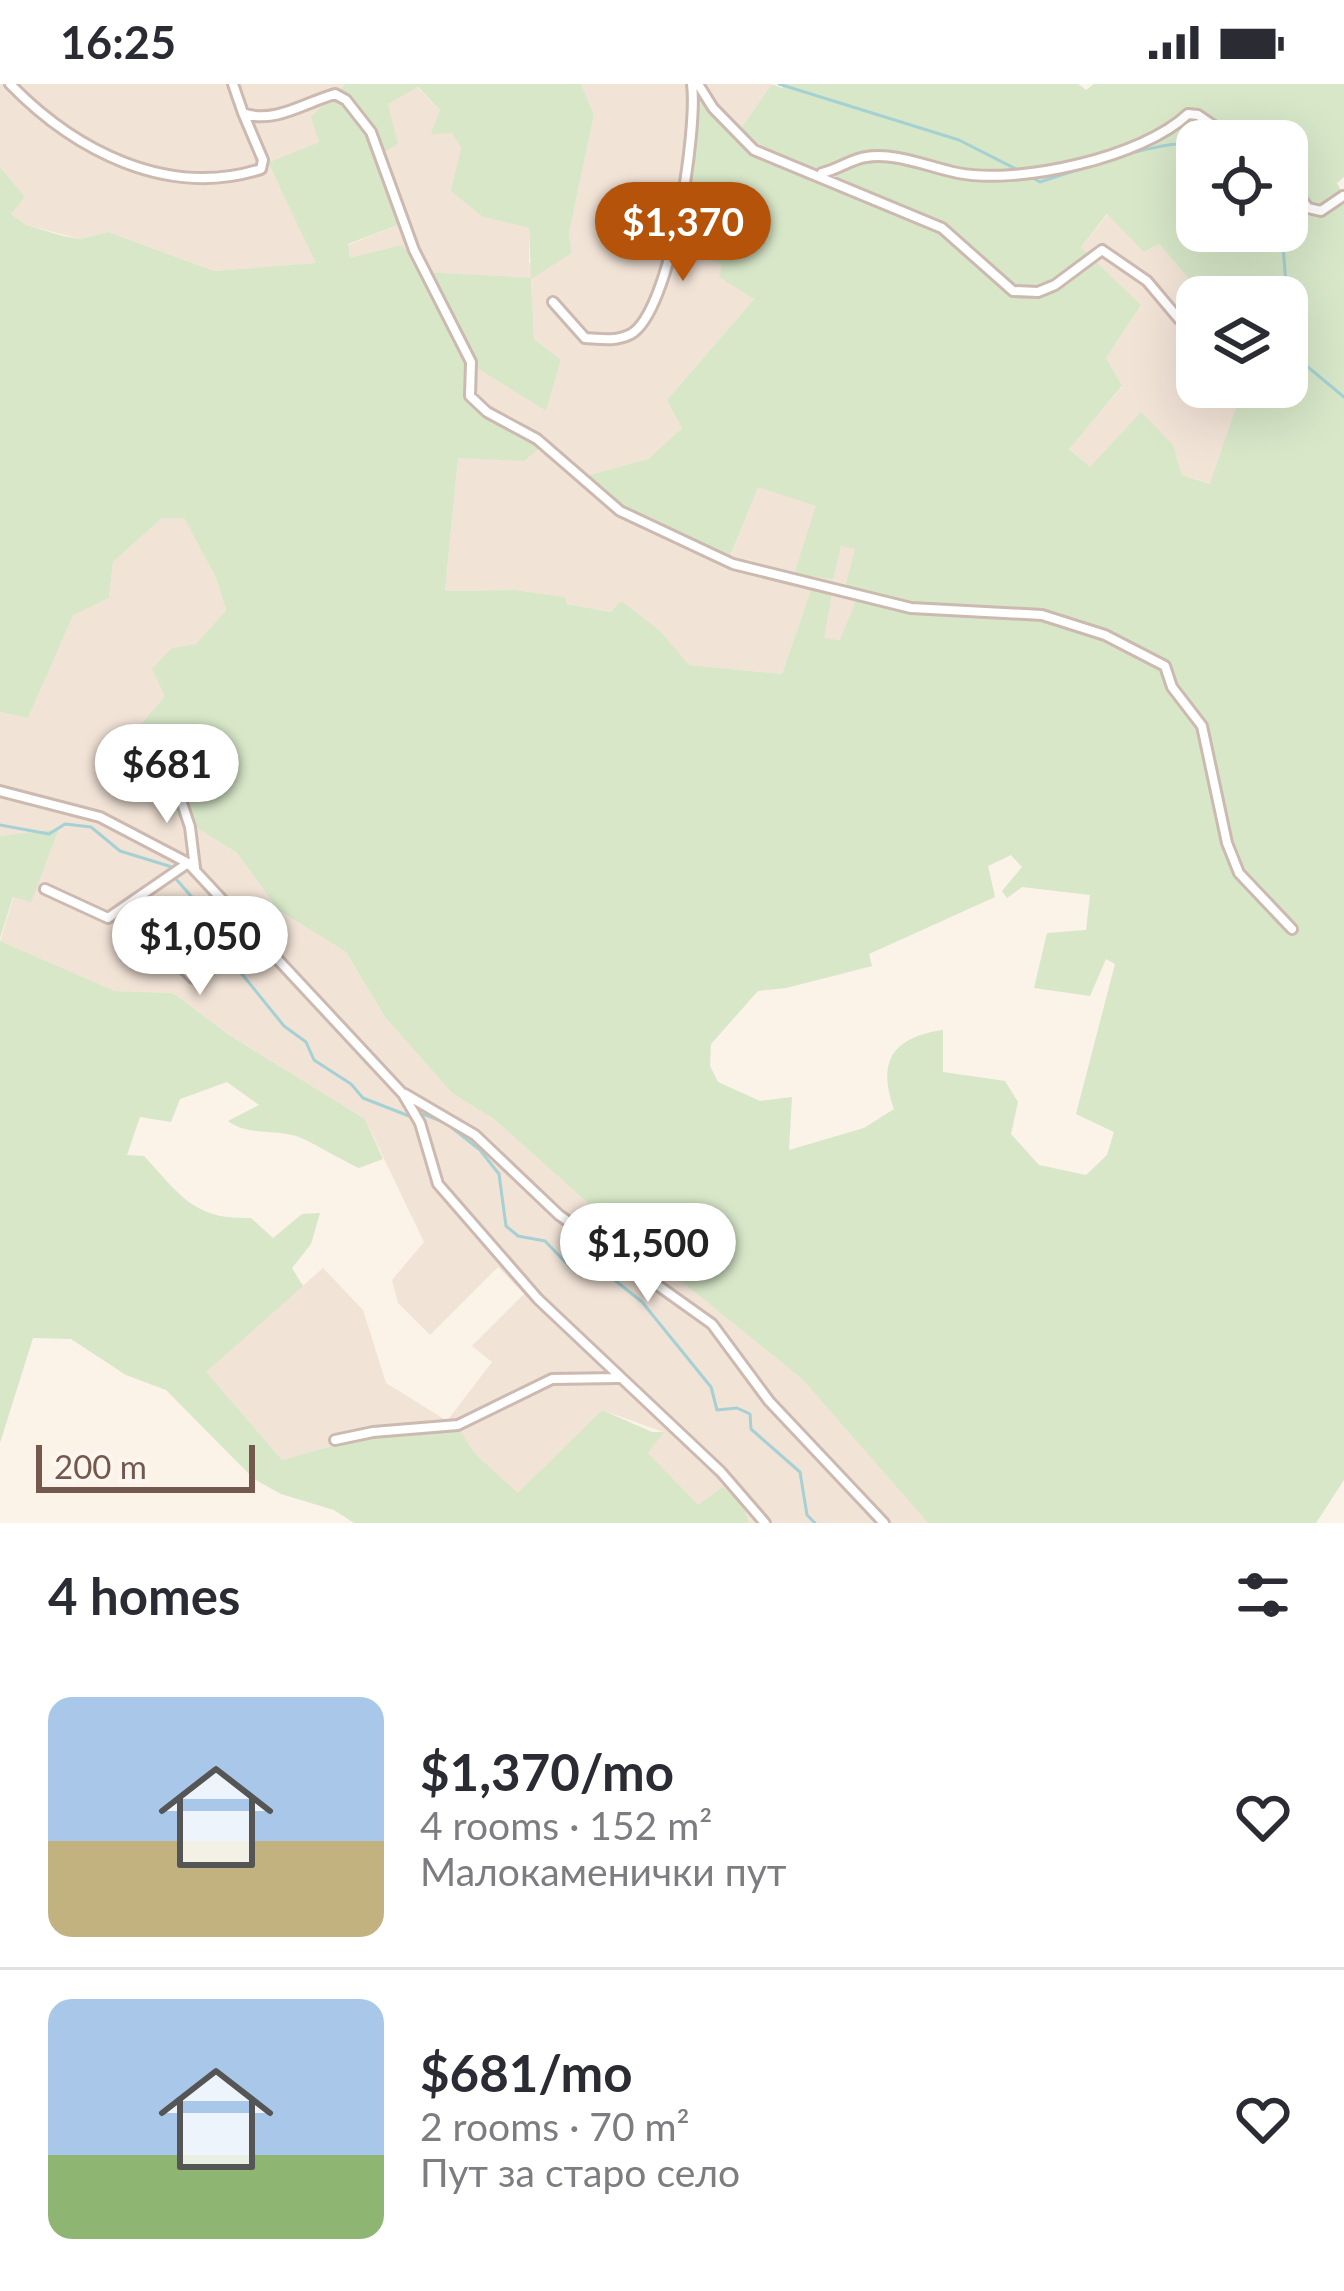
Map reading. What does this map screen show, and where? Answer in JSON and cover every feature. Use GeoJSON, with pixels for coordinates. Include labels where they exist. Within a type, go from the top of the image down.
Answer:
{"type":"FeatureCollection","features":[{"type":"Feature","properties":{"kind":"street"},"geometry":{"type":"LineString","coordinates":[[10,84],[73,140],[132,166],[225,176],[261,169],[263,160],[233,84]]}},
{"type":"Feature","properties":{"kind":"street"},"geometry":{"type":"LineString","coordinates":[[695,84],[754,150],[942,228],[1013,291],[1038,292],[1055,285],[1094,252],[1112,252],[1147,281],[1176,315]]}},
{"type":"Feature","properties":{"kind":"street"},"geometry":{"type":"LineString","coordinates":[[553,302],[585,338],[613,340],[635,332],[646,315],[677,228],[695,84]]}},
{"type":"Feature","properties":{"kind":"street"},"geometry":{"type":"LineString","coordinates":[[243,113],[261,117],[335,94],[346,100],[371,132],[414,250],[471,362],[470,396],[487,412],[537,439],[601,497],[646,526],[733,564],[911,608],[1042,615],[1105,635],[1165,666],[1172,687],[1202,726],[1227,843],[1239,873],[1292,929]]}},
{"type":"Feature","properties":{"kind":"street"},"geometry":{"type":"LineString","coordinates":[[818,174],[862,157],[885,157],[956,172],[1029,176],[1161,136],[1176,124]]}},
{"type":"Feature","properties":{"kind":"street"},"geometry":{"type":"LineString","coordinates":[[1308,208],[1321,211],[1342,196]]}},
{"type":"Feature","properties":{"kind":"street"},"geometry":{"type":"LineString","coordinates":[[173,776],[190,827],[191,866]]}},
{"type":"Feature","properties":{"kind":"street"},"geometry":{"type":"LineString","coordinates":[[0,791],[100,817],[191,866],[404,1094],[420,1123],[439,1184],[538,1299],[721,1472],[765,1523]]}},
{"type":"Feature","properties":{"kind":"street"},"geometry":{"type":"LineString","coordinates":[[45,889],[108,918],[191,866]]}},
{"type":"Feature","properties":{"kind":"street"},"geometry":{"type":"LineString","coordinates":[[132,938],[170,955],[193,978],[220,945],[256,932]]}},
{"type":"Feature","properties":{"kind":"street"},"geometry":{"type":"LineString","coordinates":[[404,1094],[475,1135],[559,1215],[712,1324],[769,1401],[878,1521]]}},
{"type":"Feature","properties":{"kind":"street"},"geometry":{"type":"LineString","coordinates":[[335,1440],[458,1425],[552,1379],[620,1378]]}},
{"type":"Feature","properties":{"kind":"shaded area"},"geometry":{"type":"Polygon","coordinates":[[[0,84],[345,84],[312,117],[319,142],[268,164],[317,263],[214,271],[108,232],[80,239],[26,225],[11,214],[25,197],[0,167],[0,84]]]}},
{"type":"Feature","properties":{"kind":"shaded area"},"geometry":{"type":"Polygon","coordinates":[[[581,84],[772,84],[734,138],[700,98],[671,243],[722,265],[754,299],[667,400],[683,427],[648,459],[576,479],[729,561],[758,486],[817,506],[794,574],[832,578],[841,545],[856,549],[846,588],[860,589],[841,640],[824,639],[811,591],[782,674],[688,665],[660,631],[612,612],[567,604],[564,597],[514,590],[445,591],[458,458],[524,432],[471,405],[464,391],[471,364],[546,411],[561,360],[534,339],[531,279],[424,272],[350,259],[348,245],[398,225],[378,154],[388,104],[417,87],[440,110],[461,148],[459,166],[471,205],[483,217],[529,228],[529,263],[572,253],[569,233],[594,115],[581,84]]]}},
{"type":"Feature","properties":{"kind":"shaded area"},"geometry":{"type":"Polygon","coordinates":[[[1108,214],[1144,252],[1159,244],[1186,276],[1176,276],[1176,408],[1236,408],[1211,484],[1182,475],[1173,445],[1090,468],[1069,448],[1122,387],[1106,358],[1141,305],[1081,247],[1108,214]]]}},
{"type":"Feature","properties":{"kind":"shaded area"},"geometry":{"type":"Polygon","coordinates":[[[162,518],[184,518],[216,578],[226,610],[196,644],[172,648],[165,696],[138,790],[237,853],[278,910],[346,952],[385,1017],[452,1093],[494,1119],[618,1230],[802,1379],[928,1523],[749,1523],[744,1507],[698,1506],[647,1452],[663,1432],[602,1410],[518,1494],[474,1454],[374,1434],[282,1460],[205,1372],[323,1268],[363,1310],[386,1383],[447,1421],[492,1362],[472,1346],[524,1294],[498,1267],[430,1335],[398,1303],[392,1280],[424,1242],[365,1119],[229,1035],[173,993],[115,991],[0,941],[14,896],[30,901],[59,830],[0,836],[0,712],[28,718],[73,614],[109,598],[113,562],[162,518]]]}},
{"type":"Feature","properties":{"kind":"green space"},"geometry":{"type":"Polygon","coordinates":[[[345,84],[581,84],[594,115],[569,233],[572,253],[531,279],[534,339],[561,360],[546,411],[472,365],[464,391],[472,405],[542,446],[524,461],[458,458],[445,591],[514,590],[565,597],[567,604],[611,612],[621,601],[660,631],[689,665],[782,674],[811,590],[832,593],[824,638],[840,640],[860,590],[845,588],[855,549],[841,546],[833,579],[794,574],[816,506],[758,487],[728,562],[618,515],[575,479],[648,459],[682,428],[667,400],[754,299],[719,277],[722,265],[670,242],[688,142],[687,99],[700,98],[734,138],[772,84],[782,88],[786,84],[1078,84],[1086,90],[1094,84],[1344,84],[1344,177],[1337,183],[1344,197],[1344,1480],[1316,1523],[928,1523],[802,1379],[618,1230],[494,1119],[452,1093],[385,1017],[346,952],[278,910],[237,853],[137,790],[146,764],[125,744],[165,696],[152,669],[172,648],[196,644],[226,610],[216,578],[184,518],[162,518],[113,562],[109,598],[73,615],[28,718],[0,712],[0,167],[25,197],[11,214],[26,225],[80,239],[108,232],[214,271],[316,263],[268,163],[319,142],[311,117],[345,84]],[[418,87],[388,104],[398,144],[378,155],[398,225],[348,244],[350,258],[402,245],[424,272],[531,278],[529,228],[483,217],[451,191],[461,148],[452,133],[431,134],[440,110],[418,87]],[[1011,855],[988,866],[995,897],[869,954],[872,966],[758,991],[711,1044],[710,1066],[718,1082],[760,1101],[792,1097],[789,1150],[864,1128],[894,1109],[887,1077],[894,1053],[913,1038],[943,1030],[943,1072],[1005,1081],[1018,1102],[1011,1134],[1039,1165],[1086,1175],[1107,1155],[1114,1132],[1076,1114],[1115,964],[1106,959],[1090,996],[1034,988],[1047,933],[1086,930],[1090,895],[1022,887],[1007,898],[1002,891],[1022,867],[1011,855]]]}},
{"type":"Feature","properties":{"kind":"green space"},"geometry":{"type":"Polygon","coordinates":[[[59,829],[31,902],[13,897],[0,938],[0,836],[59,829]]]}},
{"type":"Feature","properties":{"kind":"green space"},"geometry":{"type":"Polygon","coordinates":[[[0,941],[115,991],[173,993],[229,1035],[365,1119],[383,1159],[359,1168],[296,1136],[244,1129],[228,1121],[259,1105],[227,1082],[180,1099],[171,1122],[140,1117],[127,1155],[144,1156],[179,1194],[202,1210],[251,1218],[273,1238],[302,1214],[320,1213],[311,1244],[292,1268],[303,1286],[206,1372],[282,1460],[374,1434],[460,1431],[475,1454],[518,1493],[602,1410],[652,1432],[664,1432],[648,1453],[698,1505],[723,1487],[744,1507],[749,1523],[354,1523],[334,1510],[281,1494],[254,1479],[166,1390],[126,1375],[71,1339],[33,1338],[0,1443],[0,941]]]}},
{"type":"Feature","properties":{"kind":"waterway"},"geometry":{"type":"LineString","coordinates":[[779,84],[959,140],[1020,171]]}},
{"type":"Feature","properties":{"kind":"waterway"},"geometry":{"type":"LineString","coordinates":[[1118,155],[1176,145]]}},
{"type":"Feature","properties":{"kind":"waterway"},"geometry":{"type":"LineString","coordinates":[[1028,175],[1040,182],[1098,163]]}},
{"type":"Feature","properties":{"kind":"waterway"},"geometry":{"type":"LineString","coordinates":[[1284,252],[1291,353],[1344,397]]}},
{"type":"Feature","properties":{"kind":"waterway"},"geometry":{"type":"LineString","coordinates":[[0,825],[49,834],[65,824],[91,827],[120,851],[172,867]]}},
{"type":"Feature","properties":{"kind":"waterway"},"geometry":{"type":"LineString","coordinates":[[176,879],[227,937]]}},
{"type":"Feature","properties":{"kind":"waterway"},"geometry":{"type":"LineString","coordinates":[[229,948],[238,969],[284,1026],[306,1042],[314,1060],[351,1084],[363,1098],[409,1116]]}},
{"type":"Feature","properties":{"kind":"waterway"},"geometry":{"type":"LineString","coordinates":[[423,1114],[446,1123],[480,1150],[499,1174],[506,1226],[518,1236],[545,1241],[572,1269],[606,1273],[642,1302],[711,1387],[717,1410],[737,1408],[750,1414],[751,1429],[800,1472],[807,1515],[815,1523]]}}]}
